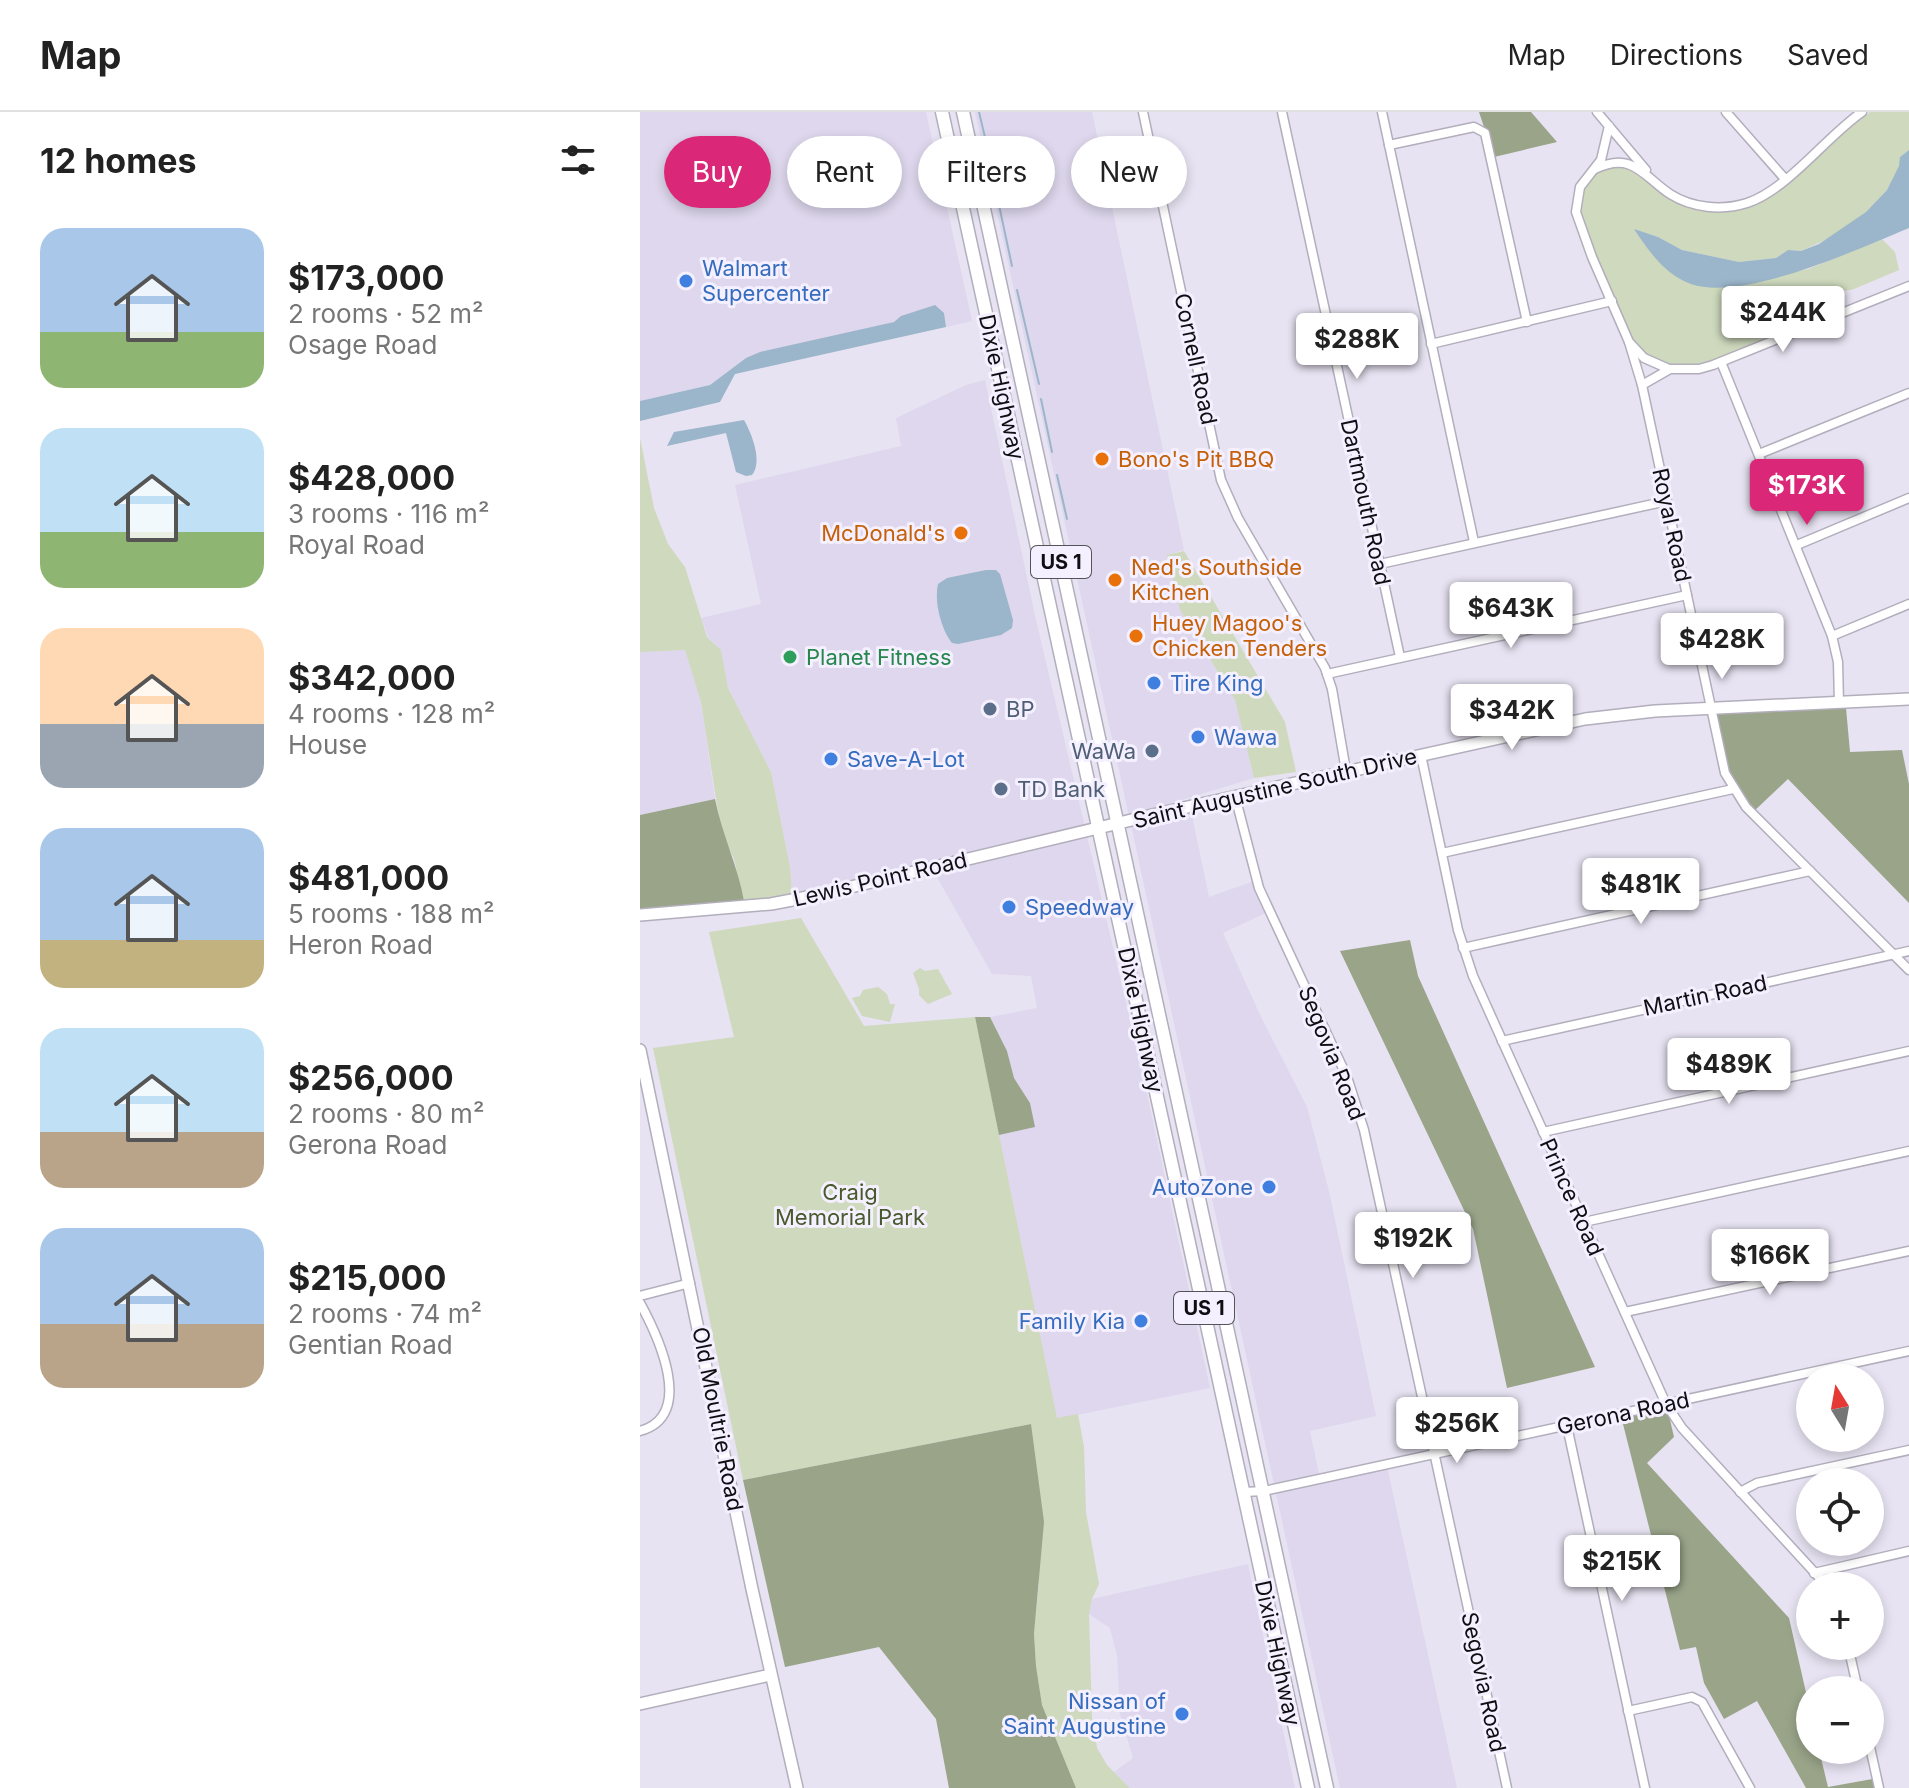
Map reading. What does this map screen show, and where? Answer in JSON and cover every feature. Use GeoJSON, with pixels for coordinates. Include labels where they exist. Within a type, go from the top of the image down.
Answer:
{"type":"FeatureCollection","features":[{"type":"Feature","properties":{"kind":"main road","name":"Dixie Highway"},"geometry":{"type":"LineString","coordinates":[[942,112],[1308,1788]]}},
{"type":"Feature","properties":{"kind":"main road","name":"Dixie Highway"},"geometry":{"type":"LineString","coordinates":[[963,112],[1194,1173]]}},
{"type":"Feature","properties":{"kind":"main road"},"geometry":{"type":"LineString","coordinates":[[1175,1177],[1194,1173]]}},
{"type":"Feature","properties":{"kind":"main road","name":"US 1"},"geometry":{"type":"LineString","coordinates":[[1194,1173],[1327,1788]]}},
{"type":"Feature","properties":{"kind":"main road"},"geometry":{"type":"LineString","coordinates":[[1287,1694],[1305,1691]]}},
{"type":"Feature","properties":{"kind":"street","name":"Cornell Road"},"geometry":{"type":"LineString","coordinates":[[1143,112],[1221,480],[1238,518],[1319,655],[1327,674],[1346,771]]}},
{"type":"Feature","properties":{"kind":"street","name":"Dartmouth Road"},"geometry":{"type":"LineString","coordinates":[[1282,112],[1400,657]]}},
{"type":"Feature","properties":{"kind":"street"},"geometry":{"type":"LineString","coordinates":[[1382,112],[1474,542]]}},
{"type":"Feature","properties":{"kind":"street"},"geometry":{"type":"LineString","coordinates":[[1597,112],[1654,180]]}},
{"type":"Feature","properties":{"kind":"street"},"geometry":{"type":"LineString","coordinates":[[1726,112],[1785,179]]}},
{"type":"Feature","properties":{"kind":"street"},"geometry":{"type":"LineString","coordinates":[[1595,169],[1626,164],[1643,170],[1679,198],[1693,204],[1718,207],[1748,202],[1785,179],[1862,112]]}},
{"type":"Feature","properties":{"kind":"street","name":"Royal Road"},"geometry":{"type":"LineString","coordinates":[[1609,126],[1606,149],[1580,187],[1576,212],[1629,342],[1642,385],[1723,765],[1733,789],[1746,807],[1909,970]]}},
{"type":"Feature","properties":{"kind":"street"},"geometry":{"type":"LineString","coordinates":[[1389,145],[1474,127],[1485,133],[1527,322]]}},
{"type":"Feature","properties":{"kind":"street"},"geometry":{"type":"LineString","coordinates":[[1629,342],[1644,358],[1670,369],[1699,369],[1909,286]]}},
{"type":"Feature","properties":{"kind":"street"},"geometry":{"type":"LineString","coordinates":[[1431,344],[1612,301]]}},
{"type":"Feature","properties":{"kind":"street"},"geometry":{"type":"LineString","coordinates":[[1721,362],[1832,636],[1838,662],[1839,703]]}},
{"type":"Feature","properties":{"kind":"street"},"geometry":{"type":"LineString","coordinates":[[1642,385],[1670,369]]}},
{"type":"Feature","properties":{"kind":"street"},"geometry":{"type":"LineString","coordinates":[[1759,454],[1909,393]]}},
{"type":"Feature","properties":{"kind":"street"},"geometry":{"type":"LineString","coordinates":[[1020,471],[1040,466]]}},
{"type":"Feature","properties":{"kind":"street"},"geometry":{"type":"LineString","coordinates":[[1797,545],[1909,498]]}},
{"type":"Feature","properties":{"kind":"street"},"geometry":{"type":"LineString","coordinates":[[1380,564],[1667,501]]}},
{"type":"Feature","properties":{"kind":"street"},"geometry":{"type":"LineString","coordinates":[[1327,674],[1687,595]]}},
{"type":"Feature","properties":{"kind":"street"},"geometry":{"type":"LineString","coordinates":[[1832,636],[1909,604]]}},
{"type":"Feature","properties":{"kind":"street","name":"Saint Augustine South Drive"},"geometry":{"type":"LineString","coordinates":[[1117,824],[1585,719],[1655,711],[1909,699]]}},
{"type":"Feature","properties":{"kind":"street","name":"Prince Road"},"geometry":{"type":"LineString","coordinates":[[1421,755],[1463,948],[1666,1404],[1682,1428],[1813,1572]]}},
{"type":"Feature","properties":{"kind":"street"},"geometry":{"type":"LineString","coordinates":[[1442,853],[1733,789]]}},
{"type":"Feature","properties":{"kind":"street","name":"Segovia Road"},"geometry":{"type":"LineString","coordinates":[[1235,796],[1259,888],[1347,1077],[1356,1103],[1507,1788]]}},
{"type":"Feature","properties":{"kind":"street","name":"Lewis Point Road"},"geometry":{"type":"LineString","coordinates":[[640,915],[771,904],[813,896],[1117,824]]}},
{"type":"Feature","properties":{"kind":"street"},"geometry":{"type":"LineString","coordinates":[[1463,948],[1810,871]]}},
{"type":"Feature","properties":{"kind":"street","name":"Martin Road"},"geometry":{"type":"LineString","coordinates":[[1502,1041],[1909,951]]}},
{"type":"Feature","properties":{"kind":"street","name":"Old Moultrie Road"},"geometry":{"type":"LineString","coordinates":[[640,1050],[770,1675],[797,1788]]}},
{"type":"Feature","properties":{"kind":"street"},"geometry":{"type":"LineString","coordinates":[[1543,1132],[1909,1051]]}},
{"type":"Feature","properties":{"kind":"street"},"geometry":{"type":"LineString","coordinates":[[1584,1222],[1909,1151]]}},
{"type":"Feature","properties":{"kind":"street"},"geometry":{"type":"LineString","coordinates":[[1625,1312],[1909,1251]]}},
{"type":"Feature","properties":{"kind":"street"},"geometry":{"type":"LineString","coordinates":[[640,1296],[690,1283]]}},
{"type":"Feature","properties":{"kind":"street"},"geometry":{"type":"LineString","coordinates":[[640,1303],[658,1335],[671,1394],[666,1412],[650,1428],[640,1431]]}},
{"type":"Feature","properties":{"kind":"street","name":"Gerona Road"},"geometry":{"type":"LineString","coordinates":[[1244,1492],[1264,1491],[1909,1351]]}},
{"type":"Feature","properties":{"kind":"street"},"geometry":{"type":"LineString","coordinates":[[1567,1426],[1645,1788]]}},
{"type":"Feature","properties":{"kind":"street"},"geometry":{"type":"LineString","coordinates":[[1740,1492],[1757,1483],[1909,1450]]}},
{"type":"Feature","properties":{"kind":"street"},"geometry":{"type":"LineString","coordinates":[[1818,1572],[1909,1551]]}},
{"type":"Feature","properties":{"kind":"street"},"geometry":{"type":"LineString","coordinates":[[640,1704],[770,1675]]}},
{"type":"Feature","properties":{"kind":"street"},"geometry":{"type":"LineString","coordinates":[[1628,1711],[1698,1698],[1750,1788]]}},
{"type":"Feature","properties":{"kind":"street"},"geometry":{"type":"LineString","coordinates":[[1874,1764],[1879,1788]]}},
{"type":"Feature","properties":{"kind":"shaded area"},"geometry":{"type":"Polygon","coordinates":[[[640,112],[926,112],[931,136],[918,136],[918,208],[947,208],[972,321],[946,327],[944,313],[902,316],[894,322],[746,358],[710,385],[640,401],[640,112]]]}},
{"type":"Feature","properties":{"kind":"shaded area"},"geometry":{"type":"Polygon","coordinates":[[[975,112],[1092,112],[1097,136],[1071,136],[1071,208],[1112,208],[1184,550],[1167,555],[1180,610],[1235,700],[1254,778],[1129,816],[996,208],[1055,208],[1055,136],[980,136],[975,112]]]}},
{"type":"Feature","properties":{"kind":"shaded area"},"geometry":{"type":"Polygon","coordinates":[[[985,380],[1036,620],[1085,827],[792,895],[790,867],[771,772],[728,688],[721,650],[708,637],[701,618],[761,604],[735,485],[901,446],[896,418],[966,385],[985,380]]]}},
{"type":"Feature","properties":{"kind":"shaded area"},"geometry":{"type":"Polygon","coordinates":[[[685,650],[701,702],[715,799],[640,815],[640,652],[685,650]]]}},
{"type":"Feature","properties":{"kind":"shaded area"},"geometry":{"type":"Polygon","coordinates":[[[1191,811],[1209,897],[1257,880],[1270,911],[1223,933],[1307,1107],[1329,1191],[1376,1416],[1310,1431],[1320,1479],[1387,1466],[1457,1788],[1340,1788],[1131,825],[1191,811]]]}},
{"type":"Feature","properties":{"kind":"shaded area"},"geometry":{"type":"Polygon","coordinates":[[[1087,836],[1146,1089],[1210,1388],[1057,1419],[999,1135],[1034,1127],[1030,1103],[1014,1078],[1007,1051],[990,1017],[1037,1008],[1031,976],[992,974],[934,872],[1087,836]]]}},
{"type":"Feature","properties":{"kind":"shaded area"},"geometry":{"type":"Polygon","coordinates":[[[1248,1564],[1295,1788],[1130,1788],[1114,1772],[1133,1758],[1120,1714],[1117,1655],[1110,1628],[1089,1614],[1092,1599],[1248,1564]]]}},
{"type":"Feature","properties":{"kind":"green space"},"geometry":{"type":"Polygon","coordinates":[[[1479,112],[1531,112],[1557,142],[1494,157],[1479,112]]]}},
{"type":"Feature","properties":{"kind":"green space"},"geometry":{"type":"Polygon","coordinates":[[[1870,112],[1909,112],[1909,150],[1900,157],[1900,166],[1887,190],[1866,212],[1834,236],[1801,251],[1788,250],[1776,258],[1739,262],[1682,250],[1658,237],[1635,230],[1720,288],[1808,269],[1882,239],[1895,252],[1899,270],[1854,289],[1834,293],[1821,305],[1796,317],[1768,324],[1766,344],[1737,356],[1672,369],[1636,353],[1575,207],[1583,183],[1598,170],[1615,166],[1640,172],[1661,189],[1727,210],[1794,180],[1870,112]]]}},
{"type":"Feature","properties":{"kind":"green space"},"geometry":{"type":"Polygon","coordinates":[[[640,438],[654,508],[668,544],[685,567],[707,637],[721,650],[728,688],[771,772],[790,867],[792,895],[744,901],[734,859],[721,831],[701,702],[685,650],[640,652],[640,438]]]}},
{"type":"Feature","properties":{"kind":"green space"},"geometry":{"type":"Polygon","coordinates":[[[1184,551],[1285,722],[1296,772],[1254,778],[1235,700],[1180,610],[1167,555],[1184,551]]]}},
{"type":"Feature","properties":{"kind":"green space"},"geometry":{"type":"Polygon","coordinates":[[[1846,708],[1850,752],[1902,750],[1909,784],[1909,903],[1788,779],[1751,814],[1731,788],[1712,714],[1846,708]]]}},
{"type":"Feature","properties":{"kind":"green space"},"geometry":{"type":"Polygon","coordinates":[[[715,799],[744,901],[640,911],[640,815],[715,799]]]}},
{"type":"Feature","properties":{"kind":"green space","name":"Craig Memorial Park"},"geometry":{"type":"Polygon","coordinates":[[[801,918],[864,1026],[975,1017],[1057,1418],[1078,1414],[1084,1447],[1086,1512],[1099,1584],[1089,1614],[1092,1718],[1097,1748],[1107,1765],[1130,1788],[1076,1788],[1042,1705],[1034,1634],[1039,1582],[1031,1424],[743,1480],[653,1048],[734,1037],[709,932],[801,918]]]}},
{"type":"Feature","properties":{"kind":"green space"},"geometry":{"type":"Polygon","coordinates":[[[1410,940],[1418,976],[1595,1367],[1507,1388],[1473,1229],[1340,951],[1410,940]]]}},
{"type":"Feature","properties":{"kind":"green space"},"geometry":{"type":"Polygon","coordinates":[[[920,968],[925,971],[938,969],[952,994],[928,1004],[919,995],[913,973],[920,968]]]}},
{"type":"Feature","properties":{"kind":"green space"},"geometry":{"type":"Polygon","coordinates":[[[878,987],[887,994],[890,1004],[895,1004],[890,1022],[862,1016],[852,998],[860,996],[863,990],[878,987]]]}},
{"type":"Feature","properties":{"kind":"green space"},"geometry":{"type":"Polygon","coordinates":[[[975,1017],[990,1017],[1007,1051],[1014,1078],[1030,1103],[1035,1127],[999,1135],[975,1017]]]}},
{"type":"Feature","properties":{"kind":"green space"},"geometry":{"type":"Polygon","coordinates":[[[1666,1403],[1674,1437],[1647,1463],[1789,1618],[1796,1660],[1799,1660],[1802,1676],[1796,1676],[1796,1764],[1822,1764],[1828,1787],[1878,1778],[1880,1788],[1806,1788],[1757,1701],[1724,1719],[1704,1683],[1696,1647],[1680,1650],[1621,1416],[1666,1403]]]}},
{"type":"Feature","properties":{"kind":"green space"},"geometry":{"type":"Polygon","coordinates":[[[1031,1424],[1044,1522],[1034,1634],[1036,1666],[1042,1705],[1076,1788],[949,1788],[936,1719],[879,1647],[785,1667],[743,1480],[1031,1424]]]}},
{"type":"Feature","properties":{"kind":"water"},"geometry":{"type":"Polygon","coordinates":[[[1909,150],[1909,228],[1832,260],[1770,280],[1713,288],[1691,284],[1665,268],[1634,229],[1682,250],[1739,262],[1776,258],[1788,250],[1801,251],[1819,244],[1866,212],[1887,190],[1900,157],[1909,150]]]}},
{"type":"Feature","properties":{"kind":"water"},"geometry":{"type":"Polygon","coordinates":[[[935,305],[944,313],[946,327],[735,374],[720,402],[640,421],[640,401],[710,385],[746,358],[760,352],[894,322],[901,316],[935,305]]]}},
{"type":"Feature","properties":{"kind":"water"},"geometry":{"type":"Polygon","coordinates":[[[744,420],[756,456],[757,463],[752,475],[736,472],[726,433],[667,446],[674,432],[744,420]]]}},
{"type":"Feature","properties":{"kind":"water"},"geometry":{"type":"Polygon","coordinates":[[[996,570],[1000,574],[1013,620],[1012,628],[1001,635],[952,643],[939,615],[938,584],[947,578],[996,570]]]}},
{"type":"Feature","properties":{"kind":"waterway"},"geometry":{"type":"LineString","coordinates":[[979,112],[985,136]]}},
{"type":"Feature","properties":{"kind":"waterway"},"geometry":{"type":"LineString","coordinates":[[1000,208],[1012,266]]}},
{"type":"Feature","properties":{"kind":"waterway"},"geometry":{"type":"LineString","coordinates":[[1017,290],[1039,384]]}},
{"type":"Feature","properties":{"kind":"waterway"},"geometry":{"type":"LineString","coordinates":[[1041,399],[1052,452]]}},
{"type":"Feature","properties":{"kind":"waterway"},"geometry":{"type":"LineString","coordinates":[[1057,475],[1067,519]]}},
{"type":"Feature","properties":{"kind":"place","name":"Walmart Supercenter"},"geometry":{"type":"Point","coordinates":[686,281]}},
{"type":"Feature","properties":{"kind":"place","name":"Bono's Pit BBQ"},"geometry":{"type":"Point","coordinates":[1102,459]}},
{"type":"Feature","properties":{"kind":"place","name":"McDonald's"},"geometry":{"type":"Point","coordinates":[961,533]}},
{"type":"Feature","properties":{"kind":"place","name":"Ned's Southside Kitchen"},"geometry":{"type":"Point","coordinates":[1115,580]}},
{"type":"Feature","properties":{"kind":"place","name":"Huey Magoo's Chicken Tenders"},"geometry":{"type":"Point","coordinates":[1136,636]}},
{"type":"Feature","properties":{"kind":"place","name":"Planet Fitness"},"geometry":{"type":"Point","coordinates":[790,657]}},
{"type":"Feature","properties":{"kind":"place","name":"Tire King"},"geometry":{"type":"Point","coordinates":[1154,683]}},
{"type":"Feature","properties":{"kind":"place","name":"BP"},"geometry":{"type":"Point","coordinates":[990,709]}},
{"type":"Feature","properties":{"kind":"place","name":"Wawa"},"geometry":{"type":"Point","coordinates":[1198,737]}},
{"type":"Feature","properties":{"kind":"place","name":"WaWa"},"geometry":{"type":"Point","coordinates":[1152,751]}},
{"type":"Feature","properties":{"kind":"place","name":"Save-A-Lot"},"geometry":{"type":"Point","coordinates":[831,759]}},
{"type":"Feature","properties":{"kind":"place","name":"TD Bank"},"geometry":{"type":"Point","coordinates":[1001,789]}},
{"type":"Feature","properties":{"kind":"place","name":"Speedway"},"geometry":{"type":"Point","coordinates":[1009,907]}},
{"type":"Feature","properties":{"kind":"place","name":"AutoZone"},"geometry":{"type":"Point","coordinates":[1269,1187]}},
{"type":"Feature","properties":{"kind":"place","name":"Family Kia"},"geometry":{"type":"Point","coordinates":[1141,1321]}},
{"type":"Feature","properties":{"kind":"place","name":"Nissan of Saint Augustine"},"geometry":{"type":"Point","coordinates":[1182,1714]}}]}
